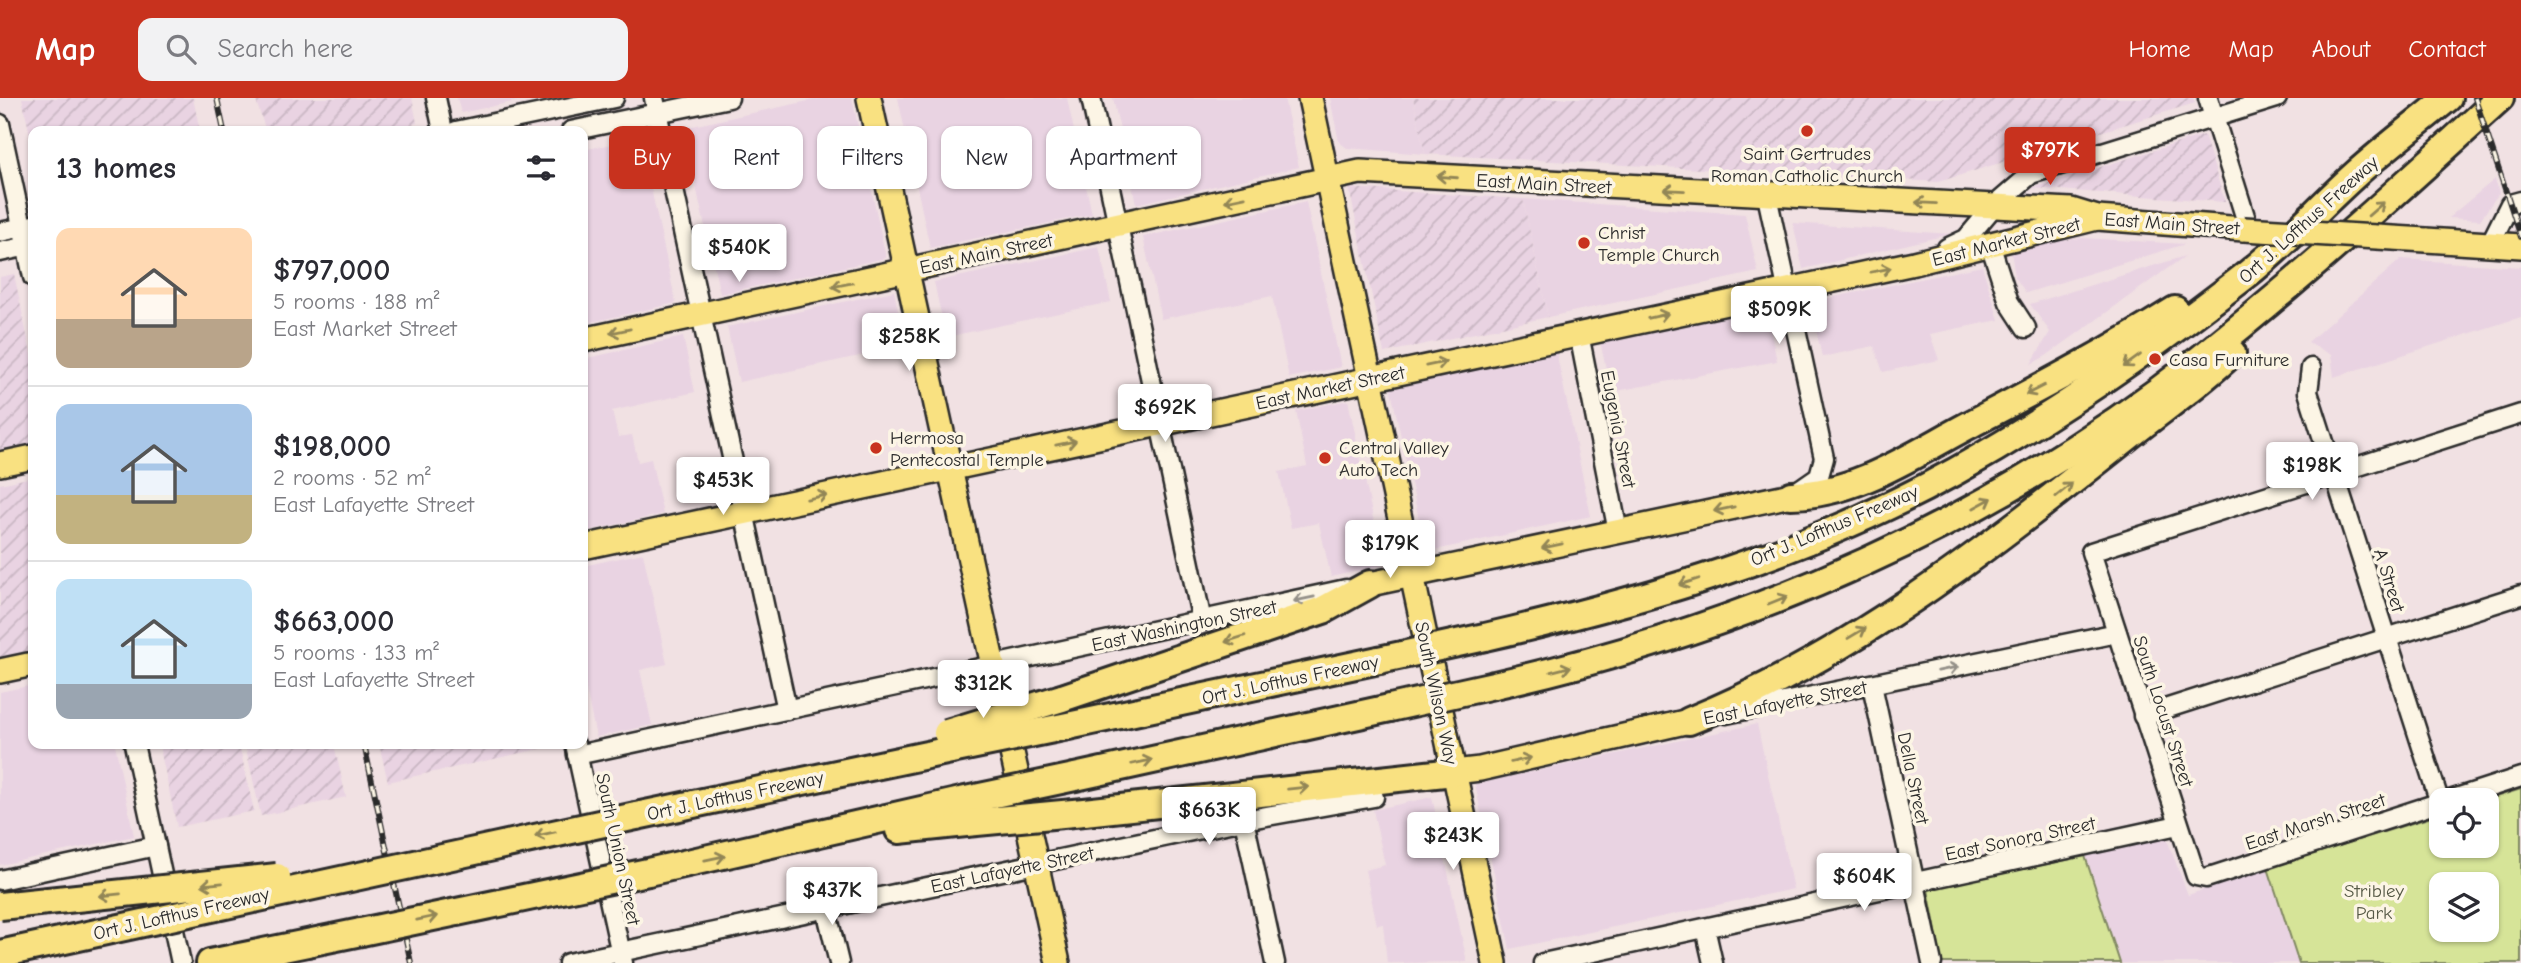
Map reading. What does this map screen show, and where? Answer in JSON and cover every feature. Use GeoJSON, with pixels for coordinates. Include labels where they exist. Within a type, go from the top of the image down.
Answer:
{"type":"FeatureCollection","features":[{"type":"Feature","properties":{"kind":"highway","name":"Ort J. Lofthus Freeway"},"geometry":{"type":"LineString","coordinates":[[0,954],[402,864],[781,785],[868,754],[1068,726],[1485,637],[1601,610],[1697,580],[1863,516],[1954,472],[2108,379],[2245,276],[2357,173],[2448,98]]}},
{"type":"Feature","properties":{"kind":"highway","name":"Ort J. Lofthus Freeway"},"geometry":{"type":"LineString","coordinates":[[964,812],[1075,777],[1494,685],[1654,643],[1750,611],[1860,567],[1982,504],[2095,434],[2200,359],[2288,286],[2500,98]]}},
{"type":"Feature","properties":{"kind":"highway"},"geometry":{"type":"LineString","coordinates":[[1791,495],[1811,495],[1867,478],[2079,368],[2199,295],[2245,276]]}},
{"type":"Feature","properties":{"kind":"highway"},"geometry":{"type":"LineString","coordinates":[[1689,721],[1739,700],[1794,671],[1915,597],[2006,534],[2128,436],[2198,385],[2273,314],[2288,286]]}},
{"type":"Feature","properties":{"kind":"highway"},"geometry":{"type":"LineString","coordinates":[[949,742],[1062,698],[1322,610],[1370,584]]}},
{"type":"Feature","properties":{"kind":"highway"},"geometry":{"type":"LineString","coordinates":[[210,963],[803,839],[964,812],[1084,812],[1454,772]]}},
{"type":"Feature","properties":{"kind":"highway"},"geometry":{"type":"LineString","coordinates":[[0,906],[402,864]]}},
{"type":"Feature","properties":{"kind":"highway"},"geometry":{"type":"LineString","coordinates":[[271,963],[361,932]]}},
{"type":"Feature","properties":{"kind":"main road"},"geometry":{"type":"LineString","coordinates":[[869,98],[909,270],[1058,963]]}},
{"type":"Feature","properties":{"kind":"main road","name":"South Wilson Way"},"geometry":{"type":"LineString","coordinates":[[1310,98],[1495,963]]}},
{"type":"Feature","properties":{"kind":"main road","name":"East Main Street"},"geometry":{"type":"LineString","coordinates":[[588,339],[1118,225],[1325,177],[1360,172],[1767,196],[2071,210],[2097,218],[2521,246]]}},
{"type":"Feature","properties":{"kind":"main road","name":"East Market Street"},"geometry":{"type":"LineString","coordinates":[[588,546],[1785,288],[1914,263],[2097,218]]}},
{"type":"Feature","properties":{"kind":"main road"},"geometry":{"type":"LineString","coordinates":[[0,464],[28,458]]}},
{"type":"Feature","properties":{"kind":"main road","name":"East Washington Street"},"geometry":{"type":"LineString","coordinates":[[1370,584],[1791,495]]}},
{"type":"Feature","properties":{"kind":"main road"},"geometry":{"type":"LineString","coordinates":[[0,671],[28,665]]}},
{"type":"Feature","properties":{"kind":"main road","name":"East Lafayette Street"},"geometry":{"type":"LineString","coordinates":[[1454,772],[1480,769],[1689,721]]}},
{"type":"Feature","properties":{"kind":"street"},"geometry":{"type":"LineString","coordinates":[[436,98],[442,126]]}},
{"type":"Feature","properties":{"kind":"street"},"geometry":{"type":"LineString","coordinates":[[480,126],[614,98]]}},
{"type":"Feature","properties":{"kind":"street"},"geometry":{"type":"LineString","coordinates":[[587,126],[656,105],[729,98]]}},
{"type":"Feature","properties":{"kind":"street"},"geometry":{"type":"LineString","coordinates":[[1091,98],[1202,621]]}},
{"type":"Feature","properties":{"kind":"street"},"geometry":{"type":"LineString","coordinates":[[2208,98],[2247,228]]}},
{"type":"Feature","properties":{"kind":"street","name":"East Market Street"},"geometry":{"type":"LineString","coordinates":[[1914,263],[1966,239],[1994,206],[2031,174],[2277,98]]}},
{"type":"Feature","properties":{"kind":"street"},"geometry":{"type":"LineString","coordinates":[[656,105],[742,513],[787,710]]}},
{"type":"Feature","properties":{"kind":"street"},"geometry":{"type":"LineString","coordinates":[[0,124],[28,226],[0,232]]}},
{"type":"Feature","properties":{"kind":"street"},"geometry":{"type":"LineString","coordinates":[[1767,196],[1824,458],[1819,476],[1791,495]]}},
{"type":"Feature","properties":{"kind":"street"},"geometry":{"type":"LineString","coordinates":[[2490,244],[2510,205],[2521,201]]}},
{"type":"Feature","properties":{"kind":"street"},"geometry":{"type":"LineString","coordinates":[[1990,244],[2008,302],[2026,328]]}},
{"type":"Feature","properties":{"kind":"street"},"geometry":{"type":"LineString","coordinates":[[0,252],[28,246]]}},
{"type":"Feature","properties":{"kind":"street","name":"Eugenia Street"},"geometry":{"type":"LineString","coordinates":[[1579,334],[1618,532]]}},
{"type":"Feature","properties":{"kind":"street","name":"A Street"},"geometry":{"type":"LineString","coordinates":[[2311,368],[2308,392],[2436,788]]}},
{"type":"Feature","properties":{"kind":"street"},"geometry":{"type":"LineString","coordinates":[[2335,474],[2521,414]]}},
{"type":"Feature","properties":{"kind":"street","name":"South Locust Street"},"geometry":{"type":"LineString","coordinates":[[2202,879],[2193,870],[2091,552],[2335,474]]}},
{"type":"Feature","properties":{"kind":"street","name":"East Washington Street"},"geometry":{"type":"LineString","coordinates":[[588,748],[994,667],[1370,584]]}},
{"type":"Feature","properties":{"kind":"street"},"geometry":{"type":"LineString","coordinates":[[2143,716],[2521,596]]}},
{"type":"Feature","properties":{"kind":"street","name":"East Lafayette Street"},"geometry":{"type":"LineString","coordinates":[[1689,721],[2117,633]]}},
{"type":"Feature","properties":{"kind":"street","name":"Della Street"},"geometry":{"type":"LineString","coordinates":[[1872,685],[1932,963]]}},
{"type":"Feature","properties":{"kind":"street"},"geometry":{"type":"LineString","coordinates":[[135,749],[181,963]]}},
{"type":"Feature","properties":{"kind":"street","name":"South Union Street"},"geometry":{"type":"LineString","coordinates":[[576,750],[622,957]]}},
{"type":"Feature","properties":{"kind":"street"},"geometry":{"type":"LineString","coordinates":[[2487,788],[2521,777]]}},
{"type":"Feature","properties":{"kind":"street","name":"East Lafayette Street"},"geometry":{"type":"LineString","coordinates":[[568,963],[622,957],[1037,863],[1244,820],[1374,797]]}},
{"type":"Feature","properties":{"kind":"street","name":"East Marsh Street"},"geometry":{"type":"LineString","coordinates":[[2202,879],[2429,807]]}},
{"type":"Feature","properties":{"kind":"street"},"geometry":{"type":"LineString","coordinates":[[1244,820],[1275,963]]}},
{"type":"Feature","properties":{"kind":"street","name":"East Sonora Street"},"geometry":{"type":"LineString","coordinates":[[1542,963],[2178,825]]}},
{"type":"Feature","properties":{"kind":"street"},"geometry":{"type":"LineString","coordinates":[[0,880],[156,846]]}},
{"type":"Feature","properties":{"kind":"street"},"geometry":{"type":"LineString","coordinates":[[826,909],[839,963]]}},
{"type":"Feature","properties":{"kind":"street"},"geometry":{"type":"LineString","coordinates":[[1705,928],[1713,963]]}},
{"type":"Feature","properties":{"kind":"shaded area"},"geometry":{"type":"Polygon","coordinates":[[[22,98],[193,98],[199,126],[28,126],[22,98]]]}},
{"type":"Feature","properties":{"kind":"shaded area"},"geometry":{"type":"Polygon","coordinates":[[[255,98],[412,98],[417,123],[404,126],[264,126],[255,98]]]}},
{"type":"Feature","properties":{"kind":"shaded area"},"geometry":{"type":"Polygon","coordinates":[[[457,98],[531,98],[461,113],[457,98]]]}},
{"type":"Feature","properties":{"kind":"shaded area"},"geometry":{"type":"Polygon","coordinates":[[[822,98],[852,98],[858,126],[817,126],[817,189],[871,189],[886,258],[720,294],[695,182],[695,126],[692,126],[822,98]]]}},
{"type":"Feature","properties":{"kind":"shaded area"},"geometry":{"type":"Polygon","coordinates":[[[898,98],[1067,98],[1073,126],[1046,126],[1046,189],[1087,189],[1092,214],[930,248],[917,189],[927,189],[927,126],[904,126],[898,98]]]}},
{"type":"Feature","properties":{"kind":"shaded area"},"geometry":{"type":"Polygon","coordinates":[[[1113,98],[1284,98],[1299,167],[1136,204],[1133,189],[1201,189],[1201,126],[1119,126],[1113,98]]]}},
{"type":"Feature","properties":{"kind":"shaded area"},"geometry":{"type":"Polygon","coordinates":[[[1330,98],[1413,98],[1425,154],[1347,148],[1339,142],[1330,98]]]}},
{"type":"Feature","properties":{"kind":"shaded area"},"geometry":{"type":"Polygon","coordinates":[[[1413,98],[2193,98],[2195,103],[1938,182],[1425,154],[1413,98]]]}},
{"type":"Feature","properties":{"kind":"shaded area"},"geometry":{"type":"Polygon","coordinates":[[[2204,135],[2225,202],[2032,188],[2204,135]]]}},
{"type":"Feature","properties":{"kind":"shaded area"},"geometry":{"type":"Polygon","coordinates":[[[609,145],[609,189],[651,189],[676,303],[588,323],[588,149],[609,145]]]}},
{"type":"Feature","properties":{"kind":"shaded area"},"geometry":{"type":"Polygon","coordinates":[[[2495,179],[2499,193],[2480,220],[2448,218],[2495,179]]]}},
{"type":"Feature","properties":{"kind":"shaded area"},"geometry":{"type":"Polygon","coordinates":[[[1349,188],[1523,199],[1548,317],[1384,353],[1349,188]]]}},
{"type":"Feature","properties":{"kind":"shaded area"},"geometry":{"type":"Polygon","coordinates":[[[1523,199],[1745,214],[1758,272],[1548,317],[1523,199]]]}},
{"type":"Feature","properties":{"kind":"shaded area"},"geometry":{"type":"Polygon","coordinates":[[[1306,202],[1341,367],[1289,378],[1272,296],[1161,319],[1143,237],[1306,202]]]}},
{"type":"Feature","properties":{"kind":"shaded area"},"geometry":{"type":"Polygon","coordinates":[[[1793,223],[1951,234],[1803,269],[1793,223]]]}},
{"type":"Feature","properties":{"kind":"shaded area"},"geometry":{"type":"Polygon","coordinates":[[[2083,238],[2185,244],[2026,293],[2015,277],[2010,245],[2083,238]]]}},
{"type":"Feature","properties":{"kind":"shaded area"},"geometry":{"type":"Polygon","coordinates":[[[1099,247],[1111,302],[946,337],[934,282],[1099,247]]]}},
{"type":"Feature","properties":{"kind":"shaded area"},"geometry":{"type":"Polygon","coordinates":[[[2185,256],[2031,364],[2050,332],[2030,304],[2185,256]]]}},
{"type":"Feature","properties":{"kind":"shaded area"},"geometry":{"type":"Polygon","coordinates":[[[2401,259],[2521,267],[2521,317],[2334,377],[2331,355],[2308,342],[2401,259]]]}},
{"type":"Feature","properties":{"kind":"shaded area"},"geometry":{"type":"Polygon","coordinates":[[[1982,266],[1999,320],[1930,334],[1939,360],[1883,372],[1874,346],[1822,357],[1810,302],[1982,266]]]}},
{"type":"Feature","properties":{"kind":"shaded area"},"geometry":{"type":"Polygon","coordinates":[[[14,274],[28,340],[28,444],[0,450],[0,277],[14,274]]]}},
{"type":"Feature","properties":{"kind":"shaded area"},"geometry":{"type":"Polygon","coordinates":[[[894,291],[905,346],[739,382],[727,327],[894,291]]]}},
{"type":"Feature","properties":{"kind":"shaded area"},"geometry":{"type":"Polygon","coordinates":[[[1765,306],[1777,361],[1611,392],[1600,341],[1765,306]]]}},
{"type":"Feature","properties":{"kind":"shaded area"},"geometry":{"type":"Polygon","coordinates":[[[683,337],[695,392],[612,411],[618,437],[632,435],[638,462],[651,459],[663,514],[588,531],[588,358],[683,337]]]}},
{"type":"Feature","properties":{"kind":"shaded area"},"geometry":{"type":"Polygon","coordinates":[[[1556,351],[1591,516],[1426,552],[1390,386],[1556,351]]]}},
{"type":"Feature","properties":{"kind":"shaded area"},"geometry":{"type":"Polygon","coordinates":[[[1348,400],[1383,565],[1331,577],[1319,523],[1291,528],[1279,472],[1307,466],[1296,411],[1348,400]]]}},
{"type":"Feature","properties":{"kind":"shaded area"},"geometry":{"type":"Polygon","coordinates":[[[28,478],[28,651],[0,657],[0,484],[28,478]]]}},
{"type":"Feature","properties":{"kind":"shaded area"},"geometry":{"type":"Polygon","coordinates":[[[643,553],[667,664],[640,670],[652,725],[596,737],[588,699],[588,565],[643,553]]]}},
{"type":"Feature","properties":{"kind":"shaded area"},"geometry":{"type":"Polygon","coordinates":[[[28,686],[28,749],[116,749],[134,836],[0,865],[0,692],[28,686]]]}},
{"type":"Feature","properties":{"kind":"shaded area"},"geometry":{"type":"Polygon","coordinates":[[[1757,724],[1793,889],[1510,949],[1475,784],[1757,724]]]}},
{"type":"Feature","properties":{"kind":"shaded area"},"geometry":{"type":"Polygon","coordinates":[[[160,749],[240,749],[254,811],[177,827],[160,749]]]}},
{"type":"Feature","properties":{"kind":"shaded area"},"geometry":{"type":"Polygon","coordinates":[[[246,749],[335,749],[346,797],[261,816],[246,749]]]}},
{"type":"Feature","properties":{"kind":"shaded area"},"geometry":{"type":"Polygon","coordinates":[[[380,749],[539,749],[388,782],[380,749]]]}},
{"type":"Feature","properties":{"kind":"shaded area"},"geometry":{"type":"Polygon","coordinates":[[[1432,797],[1467,962],[1387,963],[1383,924],[1377,925],[1365,870],[1385,865],[1373,810],[1432,797]]]}},
{"type":"Feature","properties":{"kind":"shaded area"},"geometry":{"type":"Polygon","coordinates":[[[2166,837],[2188,895],[2268,868],[2299,963],[2120,963],[2085,856],[2166,837]]]}},
{"type":"Feature","properties":{"kind":"green space","name":"Stribley Park"},"geometry":{"type":"Polygon","coordinates":[[[2521,789],[2521,963],[2299,963],[2268,868],[2429,818],[2429,858],[2499,858],[2499,796],[2521,789]]]}},
{"type":"Feature","properties":{"kind":"green space"},"geometry":{"type":"Polygon","coordinates":[[[2085,856],[2120,963],[1942,963],[1928,889],[2085,856]]]}},
{"type":"Feature","properties":{"kind":"railway"},"geometry":{"type":"LineString","coordinates":[[217,98],[223,126]]}},
{"type":"Feature","properties":{"kind":"railway"},"geometry":{"type":"LineString","coordinates":[[2475,98],[2521,237]]}},
{"type":"Feature","properties":{"kind":"railway"},"geometry":{"type":"LineString","coordinates":[[365,749],[411,963]]}},
{"type":"Feature","properties":{"kind":"place","name":"Saint Gertrudes Roman Catholic Church"},"geometry":{"type":"Point","coordinates":[1807,131]}},
{"type":"Feature","properties":{"kind":"place","name":"Christ Temple Church"},"geometry":{"type":"Point","coordinates":[1584,243]}},
{"type":"Feature","properties":{"kind":"place","name":"Casa Furniture"},"geometry":{"type":"Point","coordinates":[2155,359]}},
{"type":"Feature","properties":{"kind":"place","name":"Hermosa Pentecostal Temple"},"geometry":{"type":"Point","coordinates":[876,448]}},
{"type":"Feature","properties":{"kind":"place","name":"Central Valley Auto Tech"},"geometry":{"type":"Point","coordinates":[1325,458]}}]}
